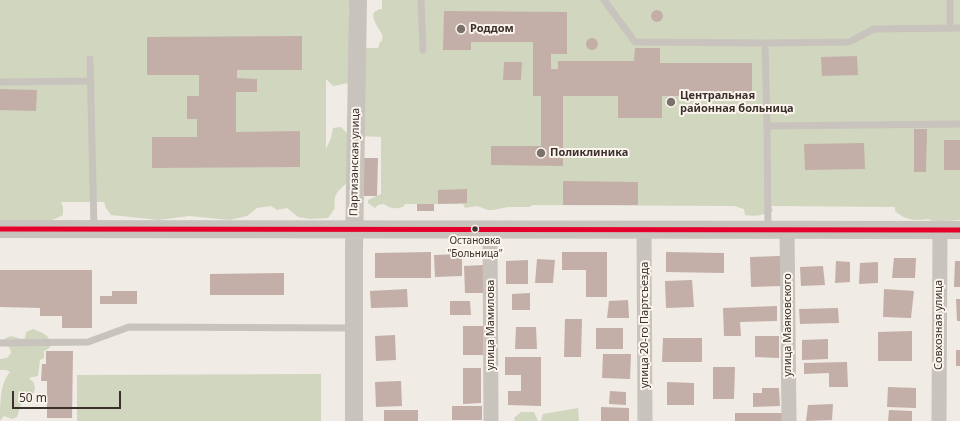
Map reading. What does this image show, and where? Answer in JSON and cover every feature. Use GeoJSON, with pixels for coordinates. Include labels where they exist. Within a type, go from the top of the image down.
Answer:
{"type":"FeatureCollection","features":[{"type":"Feature","properties":{"kind":"street","name":"Партизанская улица"},"geometry":{"type":"LineString","coordinates":[[354,421],[354,228],[358,0]]}},
{"type":"Feature","properties":{"kind":"street"},"geometry":{"type":"LineString","coordinates":[[0,229],[354,228],[960,230]]}},
{"type":"Feature","properties":{"kind":"street","name":"улица Мамилова"},"geometry":{"type":"LineString","coordinates":[[490,229],[491,421]]}},
{"type":"Feature","properties":{"kind":"street","name":"улица 20-го Партсъезда"},"geometry":{"type":"LineString","coordinates":[[644,230],[646,421]]}},
{"type":"Feature","properties":{"kind":"street","name":"улица Маяковского"},"geometry":{"type":"LineString","coordinates":[[787,230],[789,421]]}},
{"type":"Feature","properties":{"kind":"street","name":"Совхозная улица"},"geometry":{"type":"LineString","coordinates":[[939,421],[940,230]]}},
{"type":"Feature","properties":{"kind":"lane"},"geometry":{"type":"LineString","coordinates":[[421,0],[422,50]]}},
{"type":"Feature","properties":{"kind":"lane"},"geometry":{"type":"LineString","coordinates":[[604,0],[635,42],[849,42],[874,29],[960,28]]}},
{"type":"Feature","properties":{"kind":"lane"},"geometry":{"type":"LineString","coordinates":[[950,0],[950,28]]}},
{"type":"Feature","properties":{"kind":"lane"},"geometry":{"type":"LineString","coordinates":[[765,43],[768,230]]}},
{"type":"Feature","properties":{"kind":"lane"},"geometry":{"type":"LineString","coordinates":[[90,59],[94,229]]}},
{"type":"Feature","properties":{"kind":"lane"},"geometry":{"type":"LineString","coordinates":[[0,82],[91,81]]}},
{"type":"Feature","properties":{"kind":"lane"},"geometry":{"type":"LineString","coordinates":[[767,126],[960,124]]}},
{"type":"Feature","properties":{"kind":"lane"},"geometry":{"type":"LineString","coordinates":[[0,343],[88,342],[129,327],[354,328]]}},
{"type":"Feature","properties":{"kind":"green space"},"geometry":{"type":"Polygon","coordinates":[[[0,0],[351,0],[349,11],[349,83],[333,86],[326,79],[326,149],[331,138],[333,128],[341,127],[347,133],[348,182],[337,193],[335,208],[328,218],[310,219],[298,217],[287,208],[277,210],[271,206],[257,208],[247,216],[230,220],[189,216],[159,220],[111,215],[104,202],[61,202],[63,207],[63,215],[51,220],[38,222],[11,220],[0,221],[0,0]]]}},
{"type":"Feature","properties":{"kind":"green space","name":"Центральная районная больница"},"geometry":{"type":"Polygon","coordinates":[[[382,0],[960,0],[960,220],[934,222],[928,219],[910,219],[895,211],[895,207],[771,206],[773,211],[756,216],[745,215],[744,209],[734,206],[533,205],[529,207],[508,207],[488,210],[477,206],[465,208],[463,204],[405,204],[403,207],[391,208],[384,204],[378,205],[375,208],[368,203],[368,200],[381,194],[381,137],[360,136],[362,48],[378,48],[380,42],[382,41],[382,34],[373,16],[377,10],[382,9],[382,0]]]}},
{"type":"Feature","properties":{"kind":"green space"},"geometry":{"type":"Polygon","coordinates":[[[33,329],[45,334],[49,338],[52,345],[44,351],[44,358],[40,360],[38,376],[29,378],[34,383],[35,390],[30,399],[23,398],[17,417],[12,419],[4,416],[0,421],[2,388],[10,372],[7,370],[0,370],[0,359],[7,358],[11,353],[4,339],[11,336],[22,339],[25,338],[26,332],[33,329]]]}},
{"type":"Feature","properties":{"kind":"green space"},"geometry":{"type":"Polygon","coordinates":[[[321,374],[321,421],[77,421],[77,375],[321,374]]]}},
{"type":"Feature","properties":{"kind":"green space"},"geometry":{"type":"Polygon","coordinates":[[[578,408],[579,421],[541,421],[543,414],[578,408]]]}},
{"type":"Feature","properties":{"kind":"green space"},"geometry":{"type":"Polygon","coordinates":[[[521,412],[534,412],[538,421],[515,421],[514,418],[521,412]]]}},
{"type":"Feature","properties":{"kind":"building"},"geometry":{"type":"Polygon","coordinates":[[[655,10],[659,10],[663,16],[659,22],[655,22],[651,18],[651,14],[655,10]]]}},
{"type":"Feature","properties":{"kind":"building"},"geometry":{"type":"Polygon","coordinates":[[[444,11],[567,12],[567,54],[551,54],[551,69],[558,69],[558,61],[634,61],[635,48],[660,48],[660,63],[752,63],[752,96],[662,96],[662,118],[618,118],[618,96],[563,96],[563,166],[491,165],[491,146],[541,146],[541,96],[533,96],[533,42],[471,42],[471,50],[443,50],[444,11]]]}},
{"type":"Feature","properties":{"kind":"building"},"geometry":{"type":"Polygon","coordinates":[[[302,36],[302,70],[237,70],[237,78],[257,79],[257,92],[236,92],[236,132],[300,131],[300,167],[152,168],[152,137],[197,137],[197,119],[187,119],[187,96],[199,96],[199,75],[147,75],[147,37],[302,36]]]}},
{"type":"Feature","properties":{"kind":"building"},"geometry":{"type":"Polygon","coordinates":[[[590,38],[594,38],[598,44],[594,50],[590,50],[586,46],[586,42],[590,38]]]}},
{"type":"Feature","properties":{"kind":"building"},"geometry":{"type":"Polygon","coordinates":[[[857,56],[858,75],[822,76],[821,57],[857,56]]]}},
{"type":"Feature","properties":{"kind":"building"},"geometry":{"type":"Polygon","coordinates":[[[504,62],[522,62],[521,80],[503,80],[504,62]]]}},
{"type":"Feature","properties":{"kind":"building"},"geometry":{"type":"Polygon","coordinates":[[[0,89],[37,90],[36,111],[0,110],[0,89]]]}},
{"type":"Feature","properties":{"kind":"building"},"geometry":{"type":"Polygon","coordinates":[[[914,129],[927,129],[926,172],[914,172],[914,129]]]}},
{"type":"Feature","properties":{"kind":"building"},"geometry":{"type":"Polygon","coordinates":[[[944,140],[960,140],[960,170],[944,170],[944,140]]]}},
{"type":"Feature","properties":{"kind":"building"},"geometry":{"type":"Polygon","coordinates":[[[864,143],[865,169],[805,170],[804,144],[864,143]]]}},
{"type":"Feature","properties":{"kind":"building"},"geometry":{"type":"Polygon","coordinates":[[[364,158],[378,158],[377,196],[364,196],[364,158]]]}},
{"type":"Feature","properties":{"kind":"building"},"geometry":{"type":"Polygon","coordinates":[[[563,181],[638,182],[638,205],[563,205],[563,181]]]}},
{"type":"Feature","properties":{"kind":"building"},"geometry":{"type":"Polygon","coordinates":[[[467,189],[467,203],[438,204],[438,190],[467,189]]]}},
{"type":"Feature","properties":{"kind":"building"},"geometry":{"type":"Polygon","coordinates":[[[417,204],[434,204],[434,211],[417,211],[417,204]]]}},
{"type":"Feature","properties":{"kind":"building"},"geometry":{"type":"Polygon","coordinates":[[[431,252],[431,278],[375,278],[375,253],[431,252]]]}},
{"type":"Feature","properties":{"kind":"building"},"geometry":{"type":"Polygon","coordinates":[[[562,252],[607,252],[607,297],[586,297],[586,270],[562,270],[562,252]]]}},
{"type":"Feature","properties":{"kind":"building"},"geometry":{"type":"Polygon","coordinates":[[[666,252],[724,253],[724,273],[666,272],[666,252]]]}},
{"type":"Feature","properties":{"kind":"building"},"geometry":{"type":"Polygon","coordinates":[[[462,254],[462,276],[435,277],[434,255],[462,254]]]}},
{"type":"Feature","properties":{"kind":"building"},"geometry":{"type":"Polygon","coordinates":[[[780,256],[781,286],[751,287],[750,257],[780,256]]]}},
{"type":"Feature","properties":{"kind":"building"},"geometry":{"type":"Polygon","coordinates":[[[894,258],[916,258],[915,278],[892,278],[894,258]]]}},
{"type":"Feature","properties":{"kind":"building"},"geometry":{"type":"Polygon","coordinates":[[[537,259],[555,260],[553,283],[535,283],[537,259]]]}},
{"type":"Feature","properties":{"kind":"building"},"geometry":{"type":"Polygon","coordinates":[[[528,260],[528,284],[506,284],[506,261],[528,260]]]}},
{"type":"Feature","properties":{"kind":"building"},"geometry":{"type":"Polygon","coordinates":[[[836,261],[850,262],[850,282],[835,283],[836,261]]]}},
{"type":"Feature","properties":{"kind":"building"},"geometry":{"type":"Polygon","coordinates":[[[955,261],[960,261],[960,287],[954,287],[955,261]]]}},
{"type":"Feature","properties":{"kind":"building"},"geometry":{"type":"Polygon","coordinates":[[[878,262],[878,283],[859,284],[860,263],[878,262]]]}},
{"type":"Feature","properties":{"kind":"building"},"geometry":{"type":"Polygon","coordinates":[[[483,265],[483,293],[465,293],[464,266],[483,265]]]}},
{"type":"Feature","properties":{"kind":"building"},"geometry":{"type":"Polygon","coordinates":[[[823,266],[825,285],[801,286],[800,267],[823,266]]]}},
{"type":"Feature","properties":{"kind":"building"},"geometry":{"type":"Polygon","coordinates":[[[0,270],[92,270],[92,328],[62,328],[62,316],[40,316],[40,308],[0,307],[0,270]]]}},
{"type":"Feature","properties":{"kind":"building"},"geometry":{"type":"Polygon","coordinates":[[[284,273],[284,295],[210,295],[210,274],[284,273]]]}},
{"type":"Feature","properties":{"kind":"building"},"geometry":{"type":"Polygon","coordinates":[[[692,280],[694,307],[666,308],[665,281],[692,280]]]}},
{"type":"Feature","properties":{"kind":"building"},"geometry":{"type":"Polygon","coordinates":[[[407,289],[408,307],[371,308],[370,291],[407,289]]]}},
{"type":"Feature","properties":{"kind":"building"},"geometry":{"type":"Polygon","coordinates":[[[884,289],[914,291],[911,318],[883,317],[884,289]]]}},
{"type":"Feature","properties":{"kind":"building"},"geometry":{"type":"Polygon","coordinates":[[[112,291],[137,291],[137,304],[100,304],[100,296],[112,296],[112,291]]]}},
{"type":"Feature","properties":{"kind":"building"},"geometry":{"type":"Polygon","coordinates":[[[530,293],[530,310],[512,310],[512,294],[530,293]]]}},
{"type":"Feature","properties":{"kind":"building"},"geometry":{"type":"Polygon","coordinates":[[[956,299],[960,299],[960,321],[957,321],[956,299]]]}},
{"type":"Feature","properties":{"kind":"building"},"geometry":{"type":"Polygon","coordinates":[[[628,300],[629,318],[607,318],[609,301],[628,300]]]}},
{"type":"Feature","properties":{"kind":"building"},"geometry":{"type":"Polygon","coordinates":[[[450,301],[470,301],[471,315],[450,315],[450,301]]]}},
{"type":"Feature","properties":{"kind":"building"},"geometry":{"type":"Polygon","coordinates":[[[777,306],[777,321],[740,322],[741,336],[724,336],[723,308],[777,306]]]}},
{"type":"Feature","properties":{"kind":"building"},"geometry":{"type":"Polygon","coordinates":[[[838,308],[839,323],[800,324],[799,309],[838,308]]]}},
{"type":"Feature","properties":{"kind":"building"},"geometry":{"type":"Polygon","coordinates":[[[565,319],[582,319],[581,357],[564,357],[565,319]]]}},
{"type":"Feature","properties":{"kind":"building"},"geometry":{"type":"Polygon","coordinates":[[[463,326],[483,326],[483,355],[463,355],[463,326]]]}},
{"type":"Feature","properties":{"kind":"building"},"geometry":{"type":"Polygon","coordinates":[[[516,327],[536,327],[537,349],[515,349],[516,327]]]}},
{"type":"Feature","properties":{"kind":"building"},"geometry":{"type":"Polygon","coordinates":[[[596,328],[623,328],[623,349],[596,349],[596,328]]]}},
{"type":"Feature","properties":{"kind":"building"},"geometry":{"type":"Polygon","coordinates":[[[912,331],[912,361],[878,361],[878,332],[912,331]]]}},
{"type":"Feature","properties":{"kind":"building"},"geometry":{"type":"Polygon","coordinates":[[[395,335],[396,360],[376,361],[375,336],[395,335]]]}},
{"type":"Feature","properties":{"kind":"building"},"geometry":{"type":"Polygon","coordinates":[[[755,336],[779,336],[779,358],[755,357],[755,336]]]}},
{"type":"Feature","properties":{"kind":"building"},"geometry":{"type":"Polygon","coordinates":[[[663,338],[702,338],[702,362],[662,362],[663,338]]]}},
{"type":"Feature","properties":{"kind":"building"},"geometry":{"type":"Polygon","coordinates":[[[828,339],[828,359],[802,360],[802,340],[828,339]]]}},
{"type":"Feature","properties":{"kind":"building"},"geometry":{"type":"Polygon","coordinates":[[[956,350],[960,350],[960,366],[956,366],[956,350]]]}},
{"type":"Feature","properties":{"kind":"building"},"geometry":{"type":"Polygon","coordinates":[[[46,351],[73,351],[72,418],[47,418],[47,381],[41,381],[42,364],[46,364],[46,351]]]}},
{"type":"Feature","properties":{"kind":"building"},"geometry":{"type":"Polygon","coordinates":[[[603,354],[631,354],[630,379],[602,378],[603,354]]]}},
{"type":"Feature","properties":{"kind":"building"},"geometry":{"type":"Polygon","coordinates":[[[505,357],[541,357],[541,406],[508,405],[508,391],[521,391],[521,375],[505,375],[505,357]]]}},
{"type":"Feature","properties":{"kind":"building"},"geometry":{"type":"Polygon","coordinates":[[[847,362],[848,387],[829,387],[829,373],[804,374],[804,363],[847,362]]]}},
{"type":"Feature","properties":{"kind":"building"},"geometry":{"type":"Polygon","coordinates":[[[713,367],[735,367],[734,399],[713,399],[713,367]]]}},
{"type":"Feature","properties":{"kind":"building"},"geometry":{"type":"Polygon","coordinates":[[[463,368],[481,368],[481,403],[463,404],[463,368]]]}},
{"type":"Feature","properties":{"kind":"building"},"geometry":{"type":"Polygon","coordinates":[[[401,381],[402,406],[376,407],[375,382],[401,381]]]}},
{"type":"Feature","properties":{"kind":"building"},"geometry":{"type":"Polygon","coordinates":[[[667,382],[694,383],[694,405],[667,405],[667,382]]]}},
{"type":"Feature","properties":{"kind":"building"},"geometry":{"type":"Polygon","coordinates":[[[888,387],[916,388],[916,408],[887,407],[888,387]]]}},
{"type":"Feature","properties":{"kind":"building"},"geometry":{"type":"Polygon","coordinates":[[[762,388],[779,388],[780,406],[753,407],[753,393],[762,393],[762,388]]]}},
{"type":"Feature","properties":{"kind":"building"},"geometry":{"type":"Polygon","coordinates":[[[610,391],[626,392],[626,405],[609,404],[610,391]]]}},
{"type":"Feature","properties":{"kind":"building"},"geometry":{"type":"Polygon","coordinates":[[[833,404],[832,420],[806,421],[808,405],[833,404]]]}},
{"type":"Feature","properties":{"kind":"building"},"geometry":{"type":"Polygon","coordinates":[[[452,406],[482,406],[482,420],[452,420],[452,406]]]}},
{"type":"Feature","properties":{"kind":"building"},"geometry":{"type":"Polygon","coordinates":[[[601,407],[629,408],[629,421],[601,421],[601,407]]]}},
{"type":"Feature","properties":{"kind":"building"},"geometry":{"type":"Polygon","coordinates":[[[384,410],[418,410],[418,421],[384,421],[384,410]]]}},
{"type":"Feature","properties":{"kind":"building"},"geometry":{"type":"Polygon","coordinates":[[[889,410],[912,411],[912,421],[888,421],[889,410]]]}},
{"type":"Feature","properties":{"kind":"building"},"geometry":{"type":"Polygon","coordinates":[[[735,413],[782,413],[782,421],[735,421],[735,413]]]}},
{"type":"Feature","properties":{"kind":"transit line"},"geometry":{"type":"LineString","coordinates":[[0,229],[960,230]]}},
{"type":"Feature","properties":{"kind":"place","name":"Роддом"},"geometry":{"type":"Point","coordinates":[461,29]}},
{"type":"Feature","properties":{"kind":"place","name":"Центральная районная больница"},"geometry":{"type":"Point","coordinates":[671,102]}},
{"type":"Feature","properties":{"kind":"place","name":"Поликлиника"},"geometry":{"type":"Point","coordinates":[541,153]}},
{"type":"Feature","properties":{"kind":"place","name":"Остановка \"Больница\""},"geometry":{"type":"Point","coordinates":[475,229]}}]}
